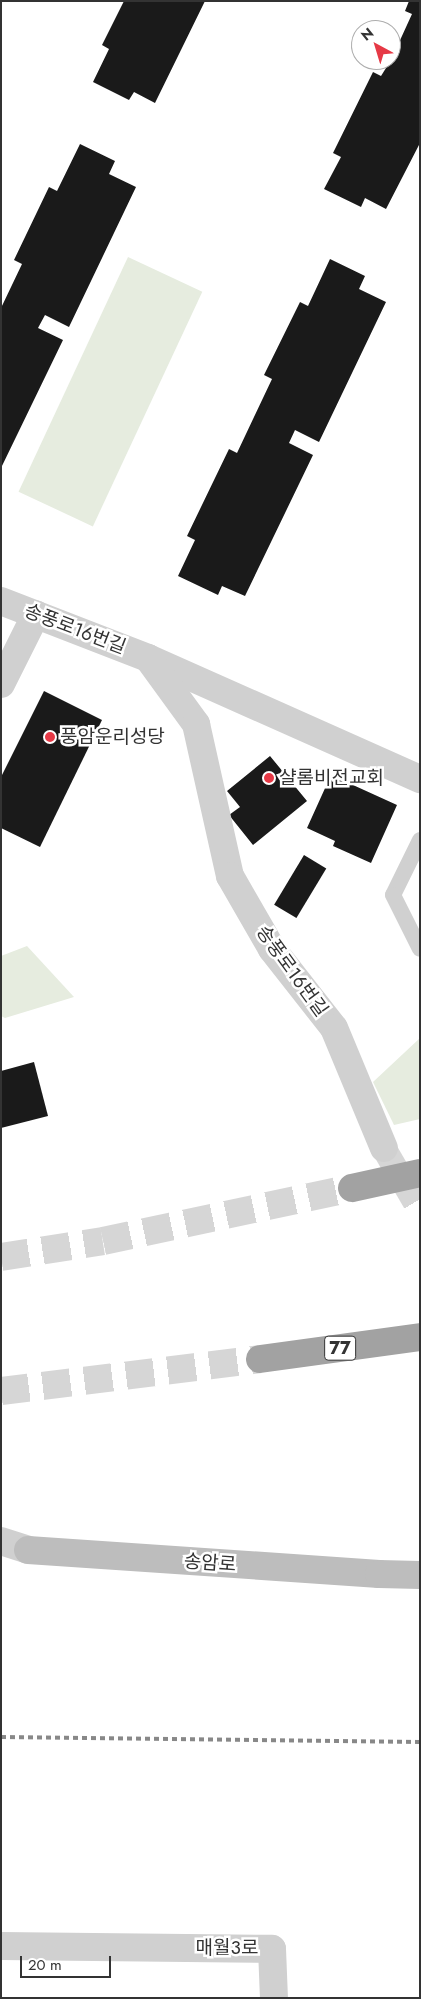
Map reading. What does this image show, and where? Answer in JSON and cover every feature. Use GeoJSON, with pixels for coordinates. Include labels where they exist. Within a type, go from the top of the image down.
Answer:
{"type":"FeatureCollection","features":[{"type":"Feature","properties":{"kind":"highway"},"geometry":{"type":"LineString","coordinates":[[352,1188],[420,1173]]}},
{"type":"Feature","properties":{"kind":"highway","name":"77"},"geometry":{"type":"LineString","coordinates":[[260,1359],[420,1337]]}},
{"type":"Feature","properties":{"kind":"main road","name":"송암로"},"geometry":{"type":"LineString","coordinates":[[28,1550],[379,1574],[420,1575]]}},
{"type":"Feature","properties":{"kind":"street","name":"송풍로16번길"},"geometry":{"type":"LineString","coordinates":[[1,601],[148,658],[420,778]]}},
{"type":"Feature","properties":{"kind":"street"},"geometry":{"type":"LineString","coordinates":[[1,684],[36,614]]}},
{"type":"Feature","properties":{"kind":"street","name":"송풍로16번길"},"geometry":{"type":"LineString","coordinates":[[148,658],[196,724],[230,876],[272,949],[334,1028],[384,1148]]}},
{"type":"Feature","properties":{"kind":"street","name":"송암로"},"geometry":{"type":"LineString","coordinates":[[1,1541],[28,1550]]}},
{"type":"Feature","properties":{"kind":"street"},"geometry":{"type":"LineString","coordinates":[[1,1550],[28,1550]]}},
{"type":"Feature","properties":{"kind":"street","name":"매월3로"},"geometry":{"type":"LineString","coordinates":[[1,1946],[272,1949],[274,1998]]}},
{"type":"Feature","properties":{"kind":"lane"},"geometry":{"type":"LineString","coordinates":[[420,840],[393,894],[420,949]]}},
{"type":"Feature","properties":{"kind":"shaded area"},"geometry":{"type":"Polygon","coordinates":[[[128,257],[202,292],[93,526],[19,492],[128,257]]]}},
{"type":"Feature","properties":{"kind":"shaded area"},"geometry":{"type":"Polygon","coordinates":[[[27,946],[74,997],[5,1018],[1,1016],[1,956],[27,946]]]}},
{"type":"Feature","properties":{"kind":"shaded area"},"geometry":{"type":"Polygon","coordinates":[[[420,1038],[420,1119],[394,1125],[373,1082],[420,1038]]]}},
{"type":"Feature","properties":{"kind":"building"},"geometry":{"type":"Polygon","coordinates":[[[124,1],[205,1],[155,103],[134,92],[129,100],[93,82],[109,49],[102,45],[124,1]]]}},
{"type":"Feature","properties":{"kind":"building"},"geometry":{"type":"Polygon","coordinates":[[[409,1],[420,1],[420,143],[386,209],[365,198],[361,207],[324,189],[341,157],[333,153],[373,72],[381,76],[385,70],[401,70],[401,38],[412,14],[405,11],[409,1]]]}},
{"type":"Feature","properties":{"kind":"building"},"geometry":{"type":"Polygon","coordinates":[[[80,144],[115,161],[109,174],[136,187],[69,327],[45,315],[38,328],[63,340],[1,468],[1,308],[22,264],[14,260],[49,187],[57,191],[80,144]]]}},
{"type":"Feature","properties":{"kind":"building"},"geometry":{"type":"Polygon","coordinates":[[[330,259],[365,276],[359,289],[386,302],[319,442],[295,430],[289,443],[313,455],[245,596],[222,586],[218,595],[178,576],[195,540],[187,536],[229,449],[237,453],[272,379],[264,375],[300,302],[308,306],[330,259]]]}},
{"type":"Feature","properties":{"kind":"building"},"geometry":{"type":"Polygon","coordinates":[[[44,691],[102,720],[40,847],[1,828],[1,777],[44,691]]]}},
{"type":"Feature","properties":{"kind":"building"},"geometry":{"type":"Polygon","coordinates":[[[270,756],[307,801],[253,845],[229,815],[240,807],[227,791],[270,756]]]}},
{"type":"Feature","properties":{"kind":"building"},"geometry":{"type":"Polygon","coordinates":[[[331,775],[397,805],[371,863],[333,846],[335,841],[307,828],[331,775]]]}},
{"type":"Feature","properties":{"kind":"building"},"geometry":{"type":"Polygon","coordinates":[[[304,855],[326,868],[296,918],[274,905],[304,855]]]}},
{"type":"Feature","properties":{"kind":"building"},"geometry":{"type":"Polygon","coordinates":[[[34,1062],[48,1116],[1,1128],[1,1071],[34,1062]]]}},
{"type":"Feature","properties":{"kind":"tunnel"},"geometry":{"type":"LineString","coordinates":[[384,1148],[420,1210]]}},
{"type":"Feature","properties":{"kind":"tunnel"},"geometry":{"type":"LineString","coordinates":[[1,1257],[103,1241],[352,1188]]}},
{"type":"Feature","properties":{"kind":"tunnel"},"geometry":{"type":"LineString","coordinates":[[1,1391],[260,1359]]}},
{"type":"Feature","properties":{"kind":"railway"},"geometry":{"type":"LineString","coordinates":[[1,1737],[420,1742]]}},
{"type":"Feature","properties":{"kind":"place","name":"풍암운리성당"},"geometry":{"type":"Point","coordinates":[50,737]}},
{"type":"Feature","properties":{"kind":"place","name":"샬롬비전교회"},"geometry":{"type":"Point","coordinates":[269,778]}}]}
